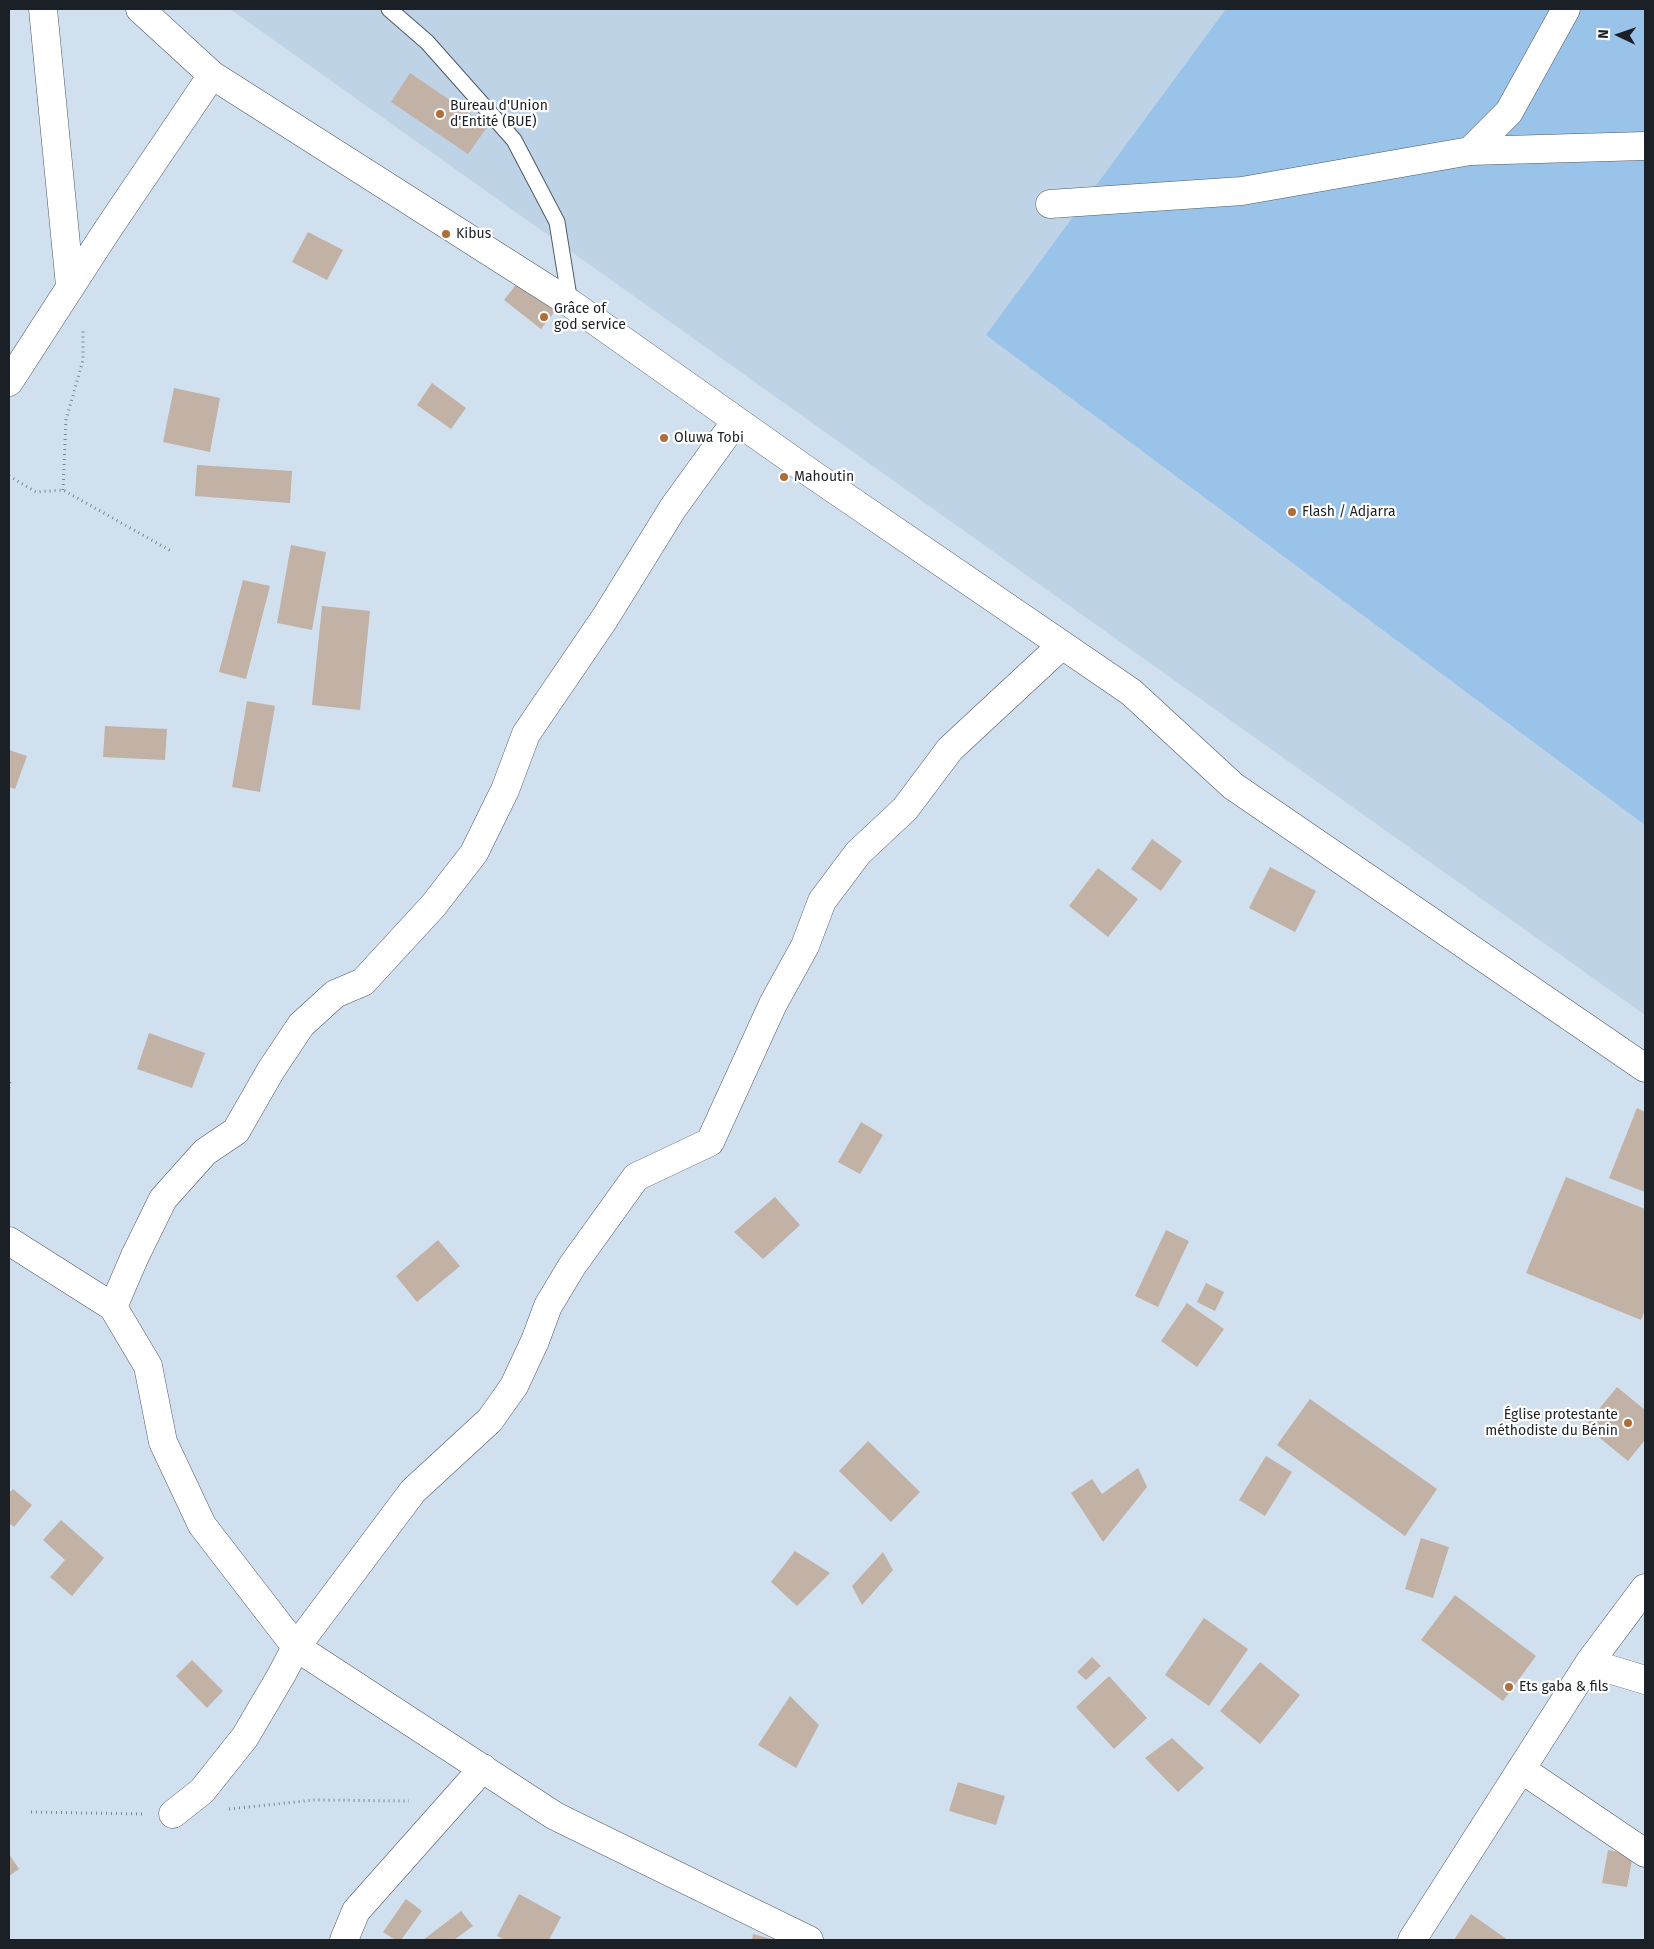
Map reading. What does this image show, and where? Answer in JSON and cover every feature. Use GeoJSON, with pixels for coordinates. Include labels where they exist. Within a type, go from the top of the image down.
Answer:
{"type":"FeatureCollection","features":[{"type":"Feature","properties":{"kind":"street"},"geometry":{"type":"LineString","coordinates":[[43,9],[70,286]]}},
{"type":"Feature","properties":{"kind":"street"},"geometry":{"type":"LineString","coordinates":[[140,9],[212,75],[570,303],[736,421],[1130,692],[1233,786],[1645,1068]]}},
{"type":"Feature","properties":{"kind":"street"},"geometry":{"type":"LineString","coordinates":[[1470,151],[1509,112],[1566,9]]}},
{"type":"Feature","properties":{"kind":"street"},"geometry":{"type":"LineString","coordinates":[[9,382],[70,286],[212,75]]}},
{"type":"Feature","properties":{"kind":"street"},"geometry":{"type":"LineString","coordinates":[[1050,204],[1242,191],[1470,151],[1645,146]]}},
{"type":"Feature","properties":{"kind":"street"},"geometry":{"type":"LineString","coordinates":[[113,1307],[135,1256],[164,1198],[205,1152],[236,1131],[271,1070],[301,1025],[335,994],[363,982],[433,906],[474,853],[505,790],[526,734],[605,618],[673,508],[736,421]]}},
{"type":"Feature","properties":{"kind":"street"},"geometry":{"type":"LineString","coordinates":[[173,1814],[202,1791],[245,1737],[296,1648],[413,1491],[490,1420],[514,1386],[535,1341],[548,1306],[572,1266],[636,1177],[710,1142],[773,1004],[805,946],[822,901],[858,853],[905,809],[950,749],[1062,645]]}},
{"type":"Feature","properties":{"kind":"street"},"geometry":{"type":"LineString","coordinates":[[9,1242],[113,1307],[148,1366],[163,1442],[202,1525],[296,1648],[555,1816],[809,1940]]}},
{"type":"Feature","properties":{"kind":"street"},"geometry":{"type":"LineString","coordinates":[[1412,1940],[1589,1663],[1645,1588]]}},
{"type":"Feature","properties":{"kind":"street"},"geometry":{"type":"LineString","coordinates":[[1589,1663],[1645,1680]]}},
{"type":"Feature","properties":{"kind":"street"},"geometry":{"type":"LineString","coordinates":[[344,1940],[356,1911],[483,1768]]}},
{"type":"Feature","properties":{"kind":"street"},"geometry":{"type":"LineString","coordinates":[[1521,1769],[1645,1852]]}},
{"type":"Feature","properties":{"kind":"lane"},"geometry":{"type":"LineString","coordinates":[[389,9],[427,42],[514,140],[557,222],[570,303]]}},
{"type":"Feature","properties":{"kind":"path"},"geometry":{"type":"LineString","coordinates":[[62,490],[66,420],[83,360],[83,320]]}},
{"type":"Feature","properties":{"kind":"path"},"geometry":{"type":"LineString","coordinates":[[9,476],[36,492],[62,490],[171,551]]}},
{"type":"Feature","properties":{"kind":"path"},"geometry":{"type":"LineString","coordinates":[[9,1088],[10,1082]]}},
{"type":"Feature","properties":{"kind":"path"},"geometry":{"type":"LineString","coordinates":[[222,1810],[314,1800],[452,1802]]}},
{"type":"Feature","properties":{"kind":"path"},"geometry":{"type":"LineString","coordinates":[[31,1812],[173,1814]]}},
{"type":"Feature","properties":{"kind":"shaded area","name":"Flash / Adjarra"},"geometry":{"type":"Polygon","coordinates":[[[230,9],[1645,9],[1645,1015],[230,9]]]}},
{"type":"Feature","properties":{"kind":"shaded area"},"geometry":{"type":"Polygon","coordinates":[[[1226,9],[1645,9],[1645,825],[986,335],[1226,9]]]}},
{"type":"Feature","properties":{"kind":"building","name":"Bureau d'Union d'Entité (BUE)"},"geometry":{"type":"Polygon","coordinates":[[[410,73],[488,126],[468,154],[391,102],[410,73]]]}},
{"type":"Feature","properties":{"kind":"building"},"geometry":{"type":"Polygon","coordinates":[[[308,232],[343,250],[327,280],[292,262],[308,232]]]}},
{"type":"Feature","properties":{"kind":"building"},"geometry":{"type":"Polygon","coordinates":[[[518,282],[555,311],[541,329],[504,300],[518,282]]]}},
{"type":"Feature","properties":{"kind":"building"},"geometry":{"type":"Polygon","coordinates":[[[432,383],[466,408],[451,429],[417,405],[432,383]]]}},
{"type":"Feature","properties":{"kind":"building"},"geometry":{"type":"Polygon","coordinates":[[[174,388],[220,398],[210,452],[163,442],[174,388]]]}},
{"type":"Feature","properties":{"kind":"building"},"geometry":{"type":"Polygon","coordinates":[[[197,465],[292,471],[290,503],[195,496],[197,465]]]}},
{"type":"Feature","properties":{"kind":"building"},"geometry":{"type":"Polygon","coordinates":[[[291,545],[326,552],[312,630],[277,623],[291,545]]]}},
{"type":"Feature","properties":{"kind":"building"},"geometry":{"type":"Polygon","coordinates":[[[243,580],[270,586],[246,679],[219,672],[243,580]]]}},
{"type":"Feature","properties":{"kind":"building"},"geometry":{"type":"Polygon","coordinates":[[[322,606],[370,611],[360,710],[312,705],[322,606]]]}},
{"type":"Feature","properties":{"kind":"building"},"geometry":{"type":"Polygon","coordinates":[[[247,701],[275,706],[260,792],[232,787],[247,701]]]}},
{"type":"Feature","properties":{"kind":"building"},"geometry":{"type":"Polygon","coordinates":[[[105,726],[167,729],[165,760],[103,757],[105,726]]]}},
{"type":"Feature","properties":{"kind":"building"},"geometry":{"type":"Polygon","coordinates":[[[9,750],[27,756],[15,789],[9,787],[9,750]]]}},
{"type":"Feature","properties":{"kind":"building"},"geometry":{"type":"Polygon","coordinates":[[[1152,839],[1182,861],[1161,891],[1131,869],[1152,839]]]}},
{"type":"Feature","properties":{"kind":"building"},"geometry":{"type":"Polygon","coordinates":[[[1270,867],[1316,891],[1295,932],[1249,908],[1270,867]]]}},
{"type":"Feature","properties":{"kind":"building"},"geometry":{"type":"Polygon","coordinates":[[[1098,868],[1138,899],[1108,937],[1069,906],[1098,868]]]}},
{"type":"Feature","properties":{"kind":"building"},"geometry":{"type":"Polygon","coordinates":[[[149,1033],[205,1053],[192,1088],[137,1069],[149,1033]]]}},
{"type":"Feature","properties":{"kind":"building"},"geometry":{"type":"Polygon","coordinates":[[[1637,1108],[1645,1112],[1645,1192],[1609,1178],[1637,1108]]]}},
{"type":"Feature","properties":{"kind":"building"},"geometry":{"type":"Polygon","coordinates":[[[861,1122],[883,1135],[860,1174],[838,1162],[861,1122]]]}},
{"type":"Feature","properties":{"kind":"building"},"geometry":{"type":"Polygon","coordinates":[[[1566,1177],[1645,1209],[1645,1310],[1641,1320],[1526,1273],[1566,1177]]]}},
{"type":"Feature","properties":{"kind":"building"},"geometry":{"type":"Polygon","coordinates":[[[775,1197],[800,1225],[763,1259],[734,1232],[775,1197]]]}},
{"type":"Feature","properties":{"kind":"building"},"geometry":{"type":"Polygon","coordinates":[[[1166,1230],[1189,1241],[1158,1307],[1135,1296],[1166,1230]]]}},
{"type":"Feature","properties":{"kind":"building"},"geometry":{"type":"Polygon","coordinates":[[[438,1240],[460,1266],[417,1302],[396,1276],[438,1240]]]}},
{"type":"Feature","properties":{"kind":"building"},"geometry":{"type":"Polygon","coordinates":[[[1206,1283],[1224,1292],[1215,1311],[1197,1302],[1206,1283]]]}},
{"type":"Feature","properties":{"kind":"building"},"geometry":{"type":"Polygon","coordinates":[[[1187,1303],[1224,1329],[1197,1367],[1161,1341],[1187,1303]]]}},
{"type":"Feature","properties":{"kind":"building"},"geometry":{"type":"Polygon","coordinates":[[[1617,1387],[1645,1410],[1645,1440],[1628,1461],[1585,1426],[1617,1387]]]}},
{"type":"Feature","properties":{"kind":"building"},"geometry":{"type":"Polygon","coordinates":[[[1310,1399],[1437,1489],[1405,1536],[1277,1445],[1310,1399]]]}},
{"type":"Feature","properties":{"kind":"building"},"geometry":{"type":"Polygon","coordinates":[[[868,1441],[920,1492],[891,1522],[839,1471],[868,1441]]]}},
{"type":"Feature","properties":{"kind":"building"},"geometry":{"type":"Polygon","coordinates":[[[1266,1456],[1292,1472],[1265,1516],[1239,1500],[1266,1456]]]}},
{"type":"Feature","properties":{"kind":"building"},"geometry":{"type":"Polygon","coordinates":[[[1138,1468],[1147,1487],[1103,1542],[1071,1493],[1092,1479],[1102,1494],[1138,1468]]]}},
{"type":"Feature","properties":{"kind":"building"},"geometry":{"type":"Polygon","coordinates":[[[13,1489],[32,1505],[14,1527],[9,1523],[9,1493],[13,1489]]]}},
{"type":"Feature","properties":{"kind":"building"},"geometry":{"type":"Polygon","coordinates":[[[61,1520],[104,1558],[72,1596],[50,1577],[65,1560],[43,1540],[61,1520]]]}},
{"type":"Feature","properties":{"kind":"building"},"geometry":{"type":"Polygon","coordinates":[[[1421,1538],[1449,1547],[1433,1598],[1405,1589],[1421,1538]]]}},
{"type":"Feature","properties":{"kind":"building"},"geometry":{"type":"Polygon","coordinates":[[[795,1551],[830,1573],[797,1606],[771,1582],[795,1551]]]}},
{"type":"Feature","properties":{"kind":"building"},"geometry":{"type":"Polygon","coordinates":[[[883,1552],[893,1570],[862,1605],[852,1586],[883,1552]]]}},
{"type":"Feature","properties":{"kind":"building"},"geometry":{"type":"Polygon","coordinates":[[[1455,1595],[1536,1656],[1503,1701],[1421,1640],[1455,1595]]]}},
{"type":"Feature","properties":{"kind":"building"},"geometry":{"type":"Polygon","coordinates":[[[1204,1618],[1248,1649],[1209,1706],[1165,1675],[1204,1618]]]}},
{"type":"Feature","properties":{"kind":"building"},"geometry":{"type":"Polygon","coordinates":[[[1092,1657],[1101,1666],[1086,1680],[1077,1672],[1092,1657]]]}},
{"type":"Feature","properties":{"kind":"building"},"geometry":{"type":"Polygon","coordinates":[[[192,1660],[223,1691],[207,1708],[176,1676],[192,1660]]]}},
{"type":"Feature","properties":{"kind":"building"},"geometry":{"type":"Polygon","coordinates":[[[1260,1662],[1300,1695],[1260,1744],[1220,1711],[1260,1662]]]}},
{"type":"Feature","properties":{"kind":"building"},"geometry":{"type":"Polygon","coordinates":[[[1109,1676],[1147,1718],[1114,1749],[1076,1707],[1109,1676]]]}},
{"type":"Feature","properties":{"kind":"building"},"geometry":{"type":"Polygon","coordinates":[[[790,1696],[819,1725],[796,1768],[758,1745],[790,1696]]]}},
{"type":"Feature","properties":{"kind":"building"},"geometry":{"type":"Polygon","coordinates":[[[1172,1738],[1204,1768],[1178,1792],[1145,1758],[1172,1738]]]}},
{"type":"Feature","properties":{"kind":"building"},"geometry":{"type":"Polygon","coordinates":[[[958,1782],[1005,1796],[996,1825],[949,1811],[958,1782]]]}},
{"type":"Feature","properties":{"kind":"building"},"geometry":{"type":"Polygon","coordinates":[[[1608,1850],[1633,1855],[1627,1887],[1602,1883],[1608,1850]]]}},
{"type":"Feature","properties":{"kind":"building"},"geometry":{"type":"Polygon","coordinates":[[[9,1854],[19,1869],[9,1876],[9,1854]]]}},
{"type":"Feature","properties":{"kind":"building"},"geometry":{"type":"Polygon","coordinates":[[[519,1894],[561,1917],[549,1940],[505,1940],[497,1936],[519,1894]]]}},
{"type":"Feature","properties":{"kind":"building"},"geometry":{"type":"Polygon","coordinates":[[[406,1899],[422,1911],[401,1940],[395,1940],[383,1932],[406,1899]]]}},
{"type":"Feature","properties":{"kind":"building"},"geometry":{"type":"Polygon","coordinates":[[[461,1911],[473,1926],[454,1940],[423,1940],[461,1911]]]}},
{"type":"Feature","properties":{"kind":"building"},"geometry":{"type":"Polygon","coordinates":[[[1471,1914],[1508,1940],[1454,1940],[1471,1914]]]}},
{"type":"Feature","properties":{"kind":"building"},"geometry":{"type":"Polygon","coordinates":[[[753,1934],[775,1940],[752,1940],[753,1934]]]}},
{"type":"Feature","properties":{"kind":"place","name":"Bureau d'Union d'Entité (BUE)"},"geometry":{"type":"Point","coordinates":[440,114]}},
{"type":"Feature","properties":{"kind":"place","name":"Kibus"},"geometry":{"type":"Point","coordinates":[446,234]}},
{"type":"Feature","properties":{"kind":"place","name":"Grâce of god service"},"geometry":{"type":"Point","coordinates":[544,317]}},
{"type":"Feature","properties":{"kind":"place","name":"Oluwa Tobi"},"geometry":{"type":"Point","coordinates":[664,438]}},
{"type":"Feature","properties":{"kind":"place","name":"Mahoutin"},"geometry":{"type":"Point","coordinates":[784,477]}},
{"type":"Feature","properties":{"kind":"place","name":"Flash / Adjarra"},"geometry":{"type":"Point","coordinates":[1292,512]}},
{"type":"Feature","properties":{"kind":"place","name":"Église protestante méthodiste du Bénin"},"geometry":{"type":"Point","coordinates":[1628,1423]}},
{"type":"Feature","properties":{"kind":"place","name":"Ets gaba & fils"},"geometry":{"type":"Point","coordinates":[1509,1687]}}]}
